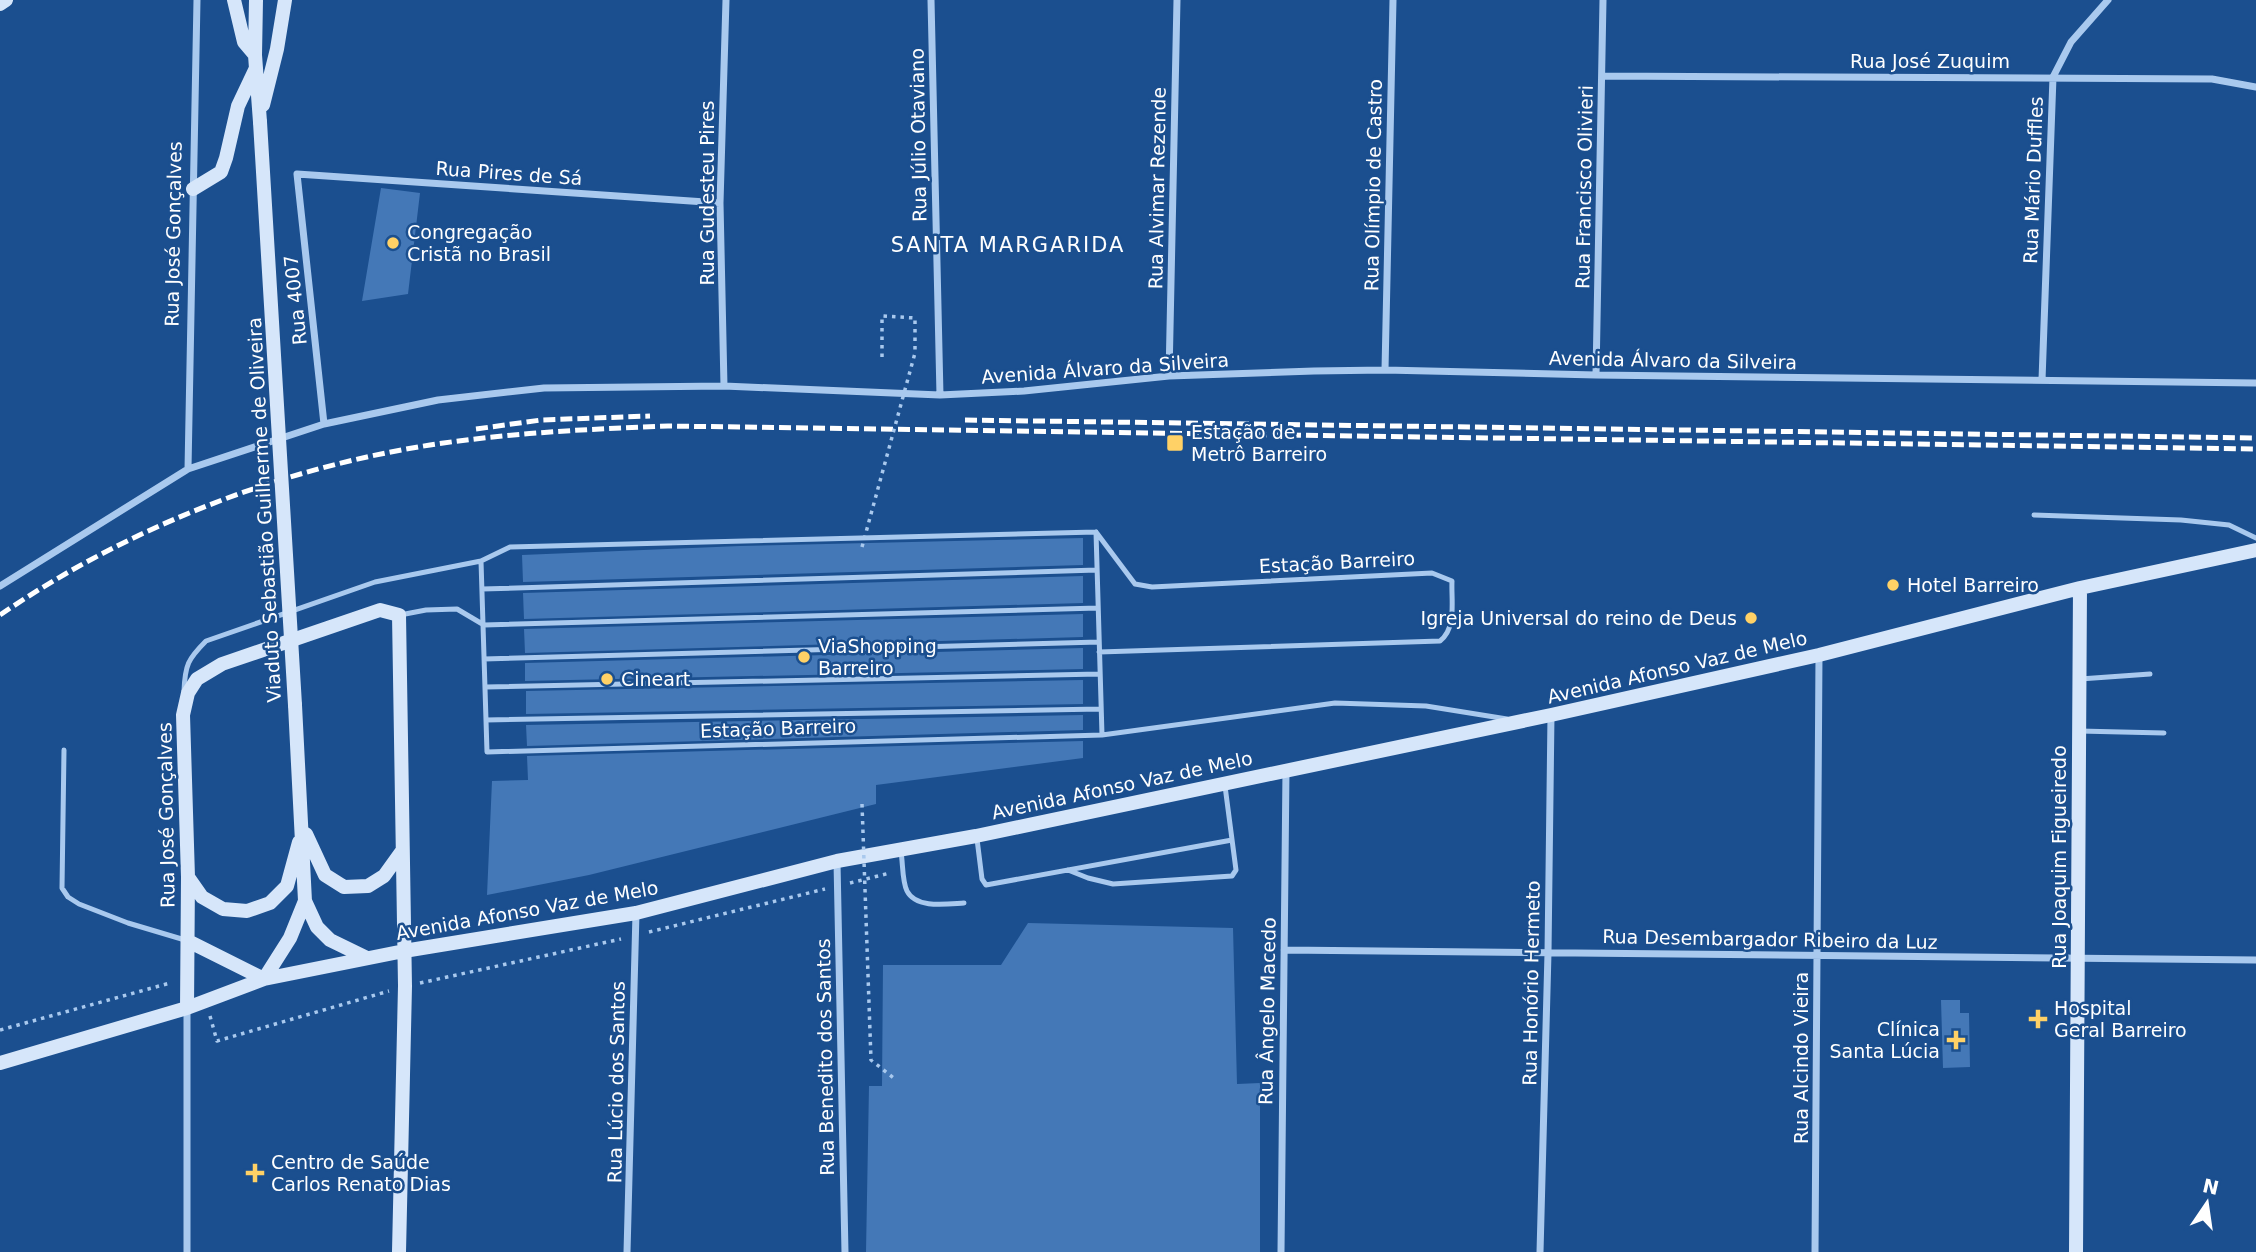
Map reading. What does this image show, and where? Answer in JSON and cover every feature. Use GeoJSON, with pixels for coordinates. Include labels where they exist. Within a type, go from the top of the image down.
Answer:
{"type":"FeatureCollection","features":[{"type":"Feature","properties":{"kind":"street"},"geometry":{"type":"LineString","coordinates":[[0,4],[6,0]]}},
{"type":"Feature","properties":{"kind":"street","name":"Rua José Gonçalves"},"geometry":{"type":"LineString","coordinates":[[188,469],[197,0]]}},
{"type":"Feature","properties":{"kind":"street"},"geometry":{"type":"LineString","coordinates":[[193,189],[220,172],[226,158],[238,106],[255,62],[244,42],[234,0]]}},
{"type":"Feature","properties":{"kind":"street","name":"Viaduto Sebastião Guilherme de Oliveira"},"geometry":{"type":"LineString","coordinates":[[256,0],[255,62],[303,828],[305,901],[317,927],[330,940],[367,958]]}},
{"type":"Feature","properties":{"kind":"street","name":"Viaduto Sebastião Guilherme de Oliveira"},"geometry":{"type":"LineString","coordinates":[[260,119],[277,49],[285,0]]}},
{"type":"Feature","properties":{"kind":"street","name":"Rua Gudesteu Pires"},"geometry":{"type":"LineString","coordinates":[[724,386],[720,203],[726,0]]}},
{"type":"Feature","properties":{"kind":"street","name":"Rua Júlio Otaviano"},"geometry":{"type":"LineString","coordinates":[[931,0],[940,395]]}},
{"type":"Feature","properties":{"kind":"street","name":"Rua Alvimar Rezende"},"geometry":{"type":"LineString","coordinates":[[1169,376],[1177,0]]}},
{"type":"Feature","properties":{"kind":"street","name":"Rua Olímpio de Castro"},"geometry":{"type":"LineString","coordinates":[[1385,370],[1393,0]]}},
{"type":"Feature","properties":{"kind":"street","name":"Rua Francisco Olivieri"},"geometry":{"type":"LineString","coordinates":[[1596,375],[1603,0]]}},
{"type":"Feature","properties":{"kind":"street","name":"Rua Mário Duffles"},"geometry":{"type":"LineString","coordinates":[[2042,380],[2053,77],[2071,41],[2108,0]]}},
{"type":"Feature","properties":{"kind":"street","name":"Rua José Zuquim"},"geometry":{"type":"LineString","coordinates":[[1602,76],[2212,79],[2256,87]]}},
{"type":"Feature","properties":{"kind":"street","name":"Rua Pires de Sá"},"geometry":{"type":"LineString","coordinates":[[297,174],[720,203]]}},
{"type":"Feature","properties":{"kind":"street","name":"Rua 4007"},"geometry":{"type":"LineString","coordinates":[[297,174],[324,424]]}},
{"type":"Feature","properties":{"kind":"street","name":"Avenida Álvaro da Silveira"},"geometry":{"type":"LineString","coordinates":[[0,586],[188,469],[324,424],[438,400],[544,388],[724,386],[940,395],[1024,391],[1169,376],[1385,370],[2256,383]]}},
{"type":"Feature","properties":{"kind":"street","name":"Avenida Afonso Vaz de Melo"},"geometry":{"type":"LineString","coordinates":[[0,1063],[206,1002],[264,979],[404,951],[636,913],[837,861],[976,836],[1551,715],[1819,655],[2080,588],[2256,550]]}},
{"type":"Feature","properties":{"kind":"street","name":"Rua Joaquim Figueiredo"},"geometry":{"type":"LineString","coordinates":[[2076,1252],[2080,588]]}},
{"type":"Feature","properties":{"kind":"street","name":"Rua José Gonçalves"},"geometry":{"type":"LineString","coordinates":[[187,1252],[188,877],[183,715],[188,693],[197,680],[222,664],[380,610],[399,615]]}},
{"type":"Feature","properties":{"kind":"street"},"geometry":{"type":"LineString","coordinates":[[399,615],[405,986],[399,1252]]}},
{"type":"Feature","properties":{"kind":"street","name":"Rua Alcindo Vieira"},"geometry":{"type":"LineString","coordinates":[[1815,1252],[1819,655]]}},
{"type":"Feature","properties":{"kind":"street","name":"Rua Honório Hermeto"},"geometry":{"type":"LineString","coordinates":[[1540,1252],[1551,715]]}},
{"type":"Feature","properties":{"kind":"street","name":"Rua Ângelo Macedo"},"geometry":{"type":"LineString","coordinates":[[1281,1252],[1286,770]]}},
{"type":"Feature","properties":{"kind":"street"},"geometry":{"type":"LineString","coordinates":[[303,828],[326,875],[344,887],[368,886],[384,876],[401,850]]}},
{"type":"Feature","properties":{"kind":"street"},"geometry":{"type":"LineString","coordinates":[[188,877],[202,897],[223,909],[247,911],[270,903],[287,886],[303,828]]}},
{"type":"Feature","properties":{"kind":"street","name":"Rua Benedito dos Santos"},"geometry":{"type":"LineString","coordinates":[[837,861],[845,1252]]}},
{"type":"Feature","properties":{"kind":"street","name":"Viaduto Sebastião Guilherme de Oliveira"},"geometry":{"type":"LineString","coordinates":[[264,979],[290,938],[305,901]]}},
{"type":"Feature","properties":{"kind":"street","name":"Rua Lúcio dos Santos"},"geometry":{"type":"LineString","coordinates":[[628,1252],[636,913]]}},
{"type":"Feature","properties":{"kind":"street"},"geometry":{"type":"LineString","coordinates":[[188,941],[264,979]]}},
{"type":"Feature","properties":{"kind":"street","name":"Rua Desembargador Ribeiro da Luz"},"geometry":{"type":"LineString","coordinates":[[1284,950],[2256,960]]}},
{"type":"Feature","properties":{"kind":"lane"},"geometry":{"type":"LineString","coordinates":[[2034,515],[2181,520],[2229,525],[2256,538]]}},
{"type":"Feature","properties":{"kind":"lane"},"geometry":{"type":"LineString","coordinates":[[183,715],[185,668],[192,655],[206,641],[375,582],[481,561],[510,547],[1096,531],[1102,735]]}},
{"type":"Feature","properties":{"kind":"lane","name":"Estação Barreiro"},"geometry":{"type":"LineString","coordinates":[[1096,531],[1135,584],[1152,587],[1432,573],[1451,581],[1451,627],[1447,636],[1440,641],[1100,652]]}},
{"type":"Feature","properties":{"kind":"lane","name":"Estação Barreiro"},"geometry":{"type":"LineString","coordinates":[[481,561],[487,752],[1102,735],[1335,703],[1426,706],[1520,721]]}},
{"type":"Feature","properties":{"kind":"lane"},"geometry":{"type":"LineString","coordinates":[[482,589],[1097,570]]}},
{"type":"Feature","properties":{"kind":"lane"},"geometry":{"type":"LineString","coordinates":[[399,615],[426,610],[457,609],[484,625],[1098,608]]}},
{"type":"Feature","properties":{"kind":"lane"},"geometry":{"type":"LineString","coordinates":[[484,659],[1099,642]]}},
{"type":"Feature","properties":{"kind":"lane"},"geometry":{"type":"LineString","coordinates":[[485,687],[1099,674]]}},
{"type":"Feature","properties":{"kind":"lane"},"geometry":{"type":"LineString","coordinates":[[2080,679],[2150,674]]}},
{"type":"Feature","properties":{"kind":"lane","name":"Estação Barreiro"},"geometry":{"type":"LineString","coordinates":[[486,720],[1101,709]]}},
{"type":"Feature","properties":{"kind":"lane"},"geometry":{"type":"LineString","coordinates":[[2079,731],[2164,733]]}},
{"type":"Feature","properties":{"kind":"lane"},"geometry":{"type":"LineString","coordinates":[[64,750],[62,888],[68,897],[79,904],[128,923],[188,941]]}},
{"type":"Feature","properties":{"kind":"lane"},"geometry":{"type":"LineString","coordinates":[[1068,870],[1114,884],[1232,876],[1236,870],[1224,783]]}},
{"type":"Feature","properties":{"kind":"lane"},"geometry":{"type":"LineString","coordinates":[[976,836],[980,871],[986,886],[1232,840]]}},
{"type":"Feature","properties":{"kind":"lane"},"geometry":{"type":"LineString","coordinates":[[901,849],[907,891],[917,900],[934,905],[964,903]]}},
{"type":"Feature","properties":{"kind":"path"},"geometry":{"type":"LineString","coordinates":[[862,547],[915,353],[915,317],[882,316],[882,357]]}},
{"type":"Feature","properties":{"kind":"path"},"geometry":{"type":"LineString","coordinates":[[862,804],[871,1060],[895,1079]]}},
{"type":"Feature","properties":{"kind":"path"},"geometry":{"type":"LineString","coordinates":[[206,1002],[217,1041],[405,986],[635,936],[904,870]]}},
{"type":"Feature","properties":{"kind":"path"},"geometry":{"type":"LineString","coordinates":[[0,1030],[187,979]]}},
{"type":"Feature","properties":{"kind":"building","name":"Congregação Cristã no Brasil"},"geometry":{"type":"Polygon","coordinates":[[[381,188],[420,193],[408,294],[362,301],[381,188]]]}},
{"type":"Feature","properties":{"kind":"building"},"geometry":{"type":"Polygon","coordinates":[[[1083,538],[1083,565],[523,582],[522,555],[740,546],[1083,538]]]}},
{"type":"Feature","properties":{"kind":"building"},"geometry":{"type":"Polygon","coordinates":[[[1083,576],[1083,603],[524,619],[523,593],[1083,576]]]}},
{"type":"Feature","properties":{"kind":"building"},"geometry":{"type":"Polygon","coordinates":[[[1083,614],[1083,637],[525,653],[524,629],[1083,614]]]}},
{"type":"Feature","properties":{"kind":"building"},"geometry":{"type":"Polygon","coordinates":[[[1083,648],[1083,669],[525,681],[525,663],[1083,648]]]}},
{"type":"Feature","properties":{"kind":"building"},"geometry":{"type":"Polygon","coordinates":[[[1083,680],[1083,704],[526,714],[526,691],[1083,680]]]}},
{"type":"Feature","properties":{"kind":"building"},"geometry":{"type":"Polygon","coordinates":[[[1083,715],[1083,730],[527,746],[526,725],[1083,715]]]}},
{"type":"Feature","properties":{"kind":"building"},"geometry":{"type":"Polygon","coordinates":[[[1083,741],[1083,758],[876,785],[876,804],[589,875],[487,895],[492,781],[528,780],[527,756],[1083,741]]]}},
{"type":"Feature","properties":{"kind":"building"},"geometry":{"type":"Polygon","coordinates":[[[1028,923],[1233,928],[1237,1084],[1260,1083],[1260,1252],[866,1252],[869,1086],[882,1086],[883,965],[1001,965],[1028,923]]]}},
{"type":"Feature","properties":{"kind":"building","name":"Clínica Santa Lúcia"},"geometry":{"type":"Polygon","coordinates":[[[1941,1000],[1960,1000],[1960,1013],[1969,1013],[1970,1067],[1943,1068],[1941,1000]]]}},
{"type":"Feature","properties":{"kind":"railway"},"geometry":{"type":"LineString","coordinates":[[476,429],[541,420],[650,416]]}},
{"type":"Feature","properties":{"kind":"railway"},"geometry":{"type":"LineString","coordinates":[[965,420],[2256,438]]}},
{"type":"Feature","properties":{"kind":"railway"},"geometry":{"type":"LineString","coordinates":[[0,615],[99,555],[152,529],[261,486],[317,469],[430,445],[549,432],[668,426],[2256,449]]}},
{"type":"Feature","properties":{"kind":"place","name":"Congregação Cristã no Brasil"},"geometry":{"type":"Point","coordinates":[393,243]}},
{"type":"Feature","properties":{"kind":"place","name":"Estação de Metrô Barreiro"},"geometry":{"type":"Point","coordinates":[1175,443]}},
{"type":"Feature","properties":{"kind":"place","name":"Hotel Barreiro"},"geometry":{"type":"Point","coordinates":[1893,585]}},
{"type":"Feature","properties":{"kind":"place","name":"Igreja Universal do reino de Deus"},"geometry":{"type":"Point","coordinates":[1751,618]}},
{"type":"Feature","properties":{"kind":"place","name":"ViaShopping Barreiro"},"geometry":{"type":"Point","coordinates":[804,657]}},
{"type":"Feature","properties":{"kind":"place","name":"Cineart"},"geometry":{"type":"Point","coordinates":[607,679]}},
{"type":"Feature","properties":{"kind":"place","name":"Hospital Geral Barreiro"},"geometry":{"type":"Point","coordinates":[2038,1019]}},
{"type":"Feature","properties":{"kind":"place","name":"Clínica Santa Lúcia"},"geometry":{"type":"Point","coordinates":[1956,1040]}},
{"type":"Feature","properties":{"kind":"place","name":"Centro de Saúde Carlos Renato Dias"},"geometry":{"type":"Point","coordinates":[255,1173]}},
{"type":"Feature","properties":{"kind":"district","name":"SANTA MARGARIDA"},"geometry":{"type":"Point","coordinates":[1008,245]}}]}
